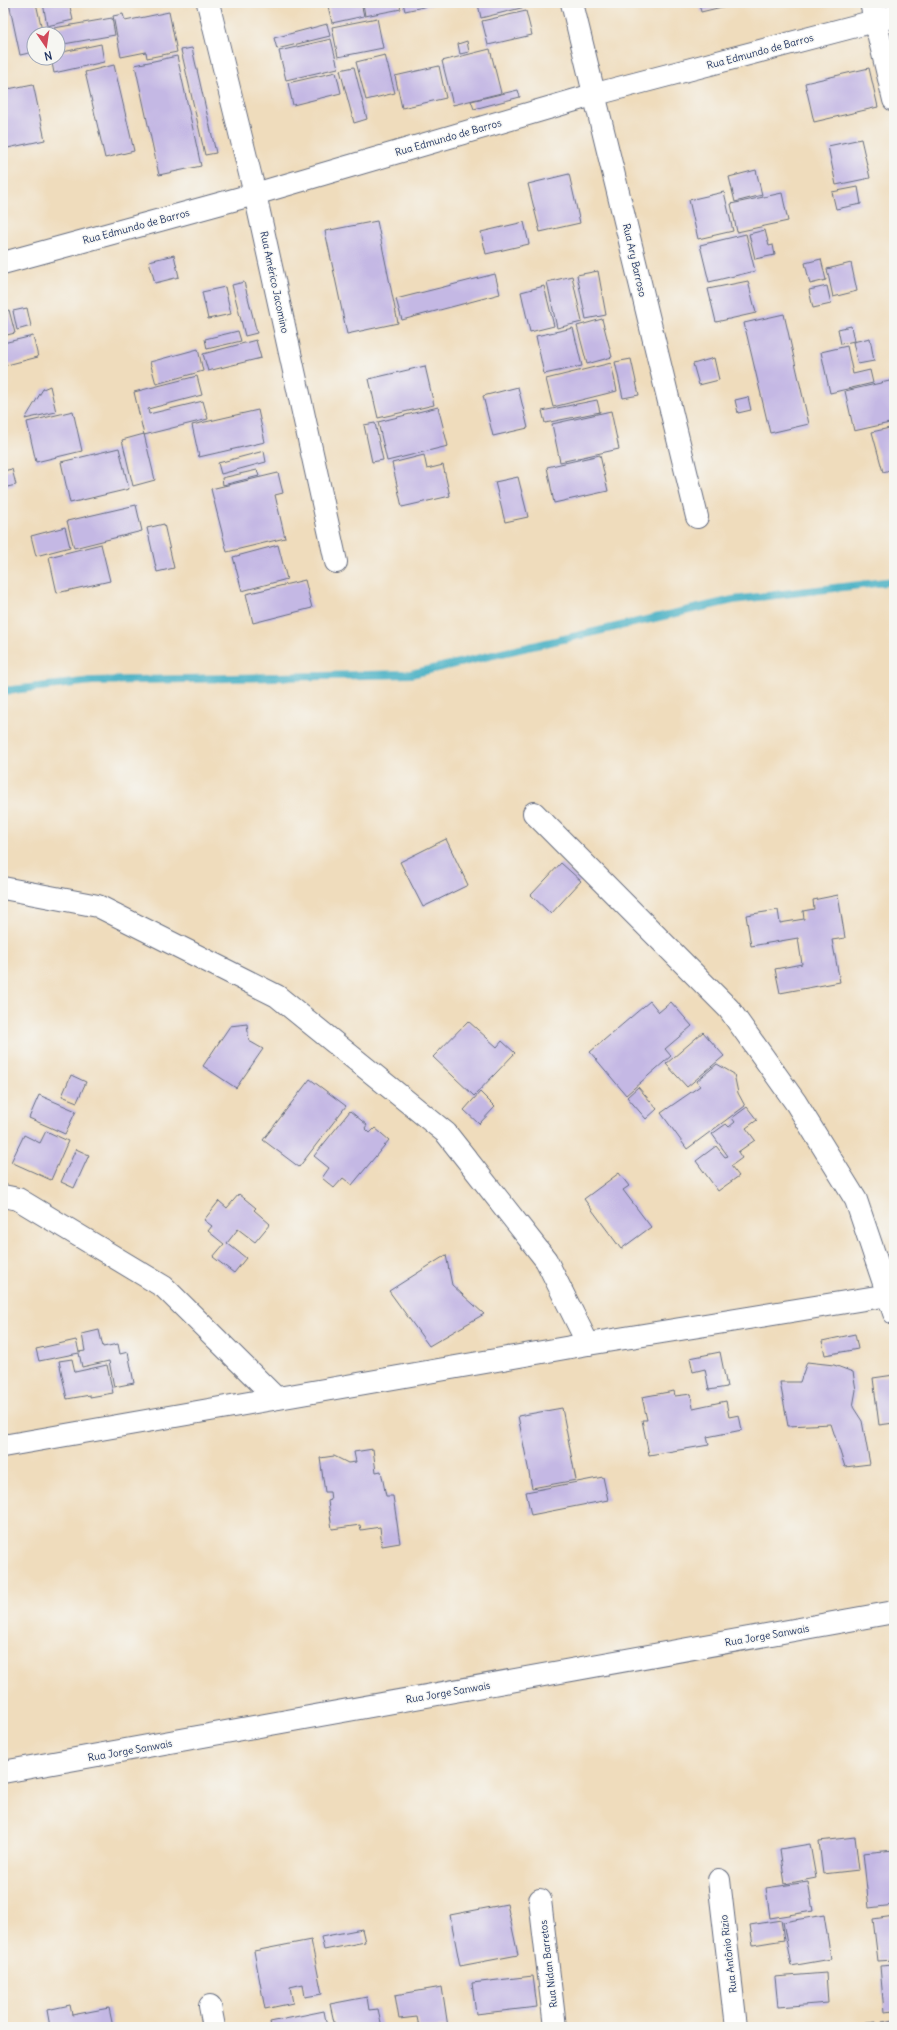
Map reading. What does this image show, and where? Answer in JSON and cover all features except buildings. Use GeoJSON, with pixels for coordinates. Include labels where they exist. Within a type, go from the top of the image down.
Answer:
{"type":"FeatureCollection","features":[{"type":"Feature","properties":{"kind":"street","name":"Rua Américo Jacomino"},"geometry":{"type":"LineString","coordinates":[[208,3],[255,194],[336,562]]}},
{"type":"Feature","properties":{"kind":"street","name":"Rua Ary Barroso"},"geometry":{"type":"LineString","coordinates":[[572,3],[596,94],[697,517]]}},
{"type":"Feature","properties":{"kind":"street","name":"Rua Edmundo de Barros"},"geometry":{"type":"LineString","coordinates":[[3,263],[255,194],[880,13]]}},
{"type":"Feature","properties":{"kind":"street"},"geometry":{"type":"LineString","coordinates":[[880,13],[894,100]]}},
{"type":"Feature","properties":{"kind":"street"},"geometry":{"type":"LineString","coordinates":[[3,1446],[588,1344],[892,1304],[856,1200],[796,1103],[729,1009],[534,813]]}},
{"type":"Feature","properties":{"kind":"street"},"geometry":{"type":"LineString","coordinates":[[3,888],[98,906],[277,996],[446,1133],[546,1260],[588,1344]]}},
{"type":"Feature","properties":{"kind":"street"},"geometry":{"type":"LineString","coordinates":[[3,1196],[18,1199],[164,1286],[276,1398]]}},
{"type":"Feature","properties":{"kind":"street","name":"Rua Jorge Sanwais"},"geometry":{"type":"LineString","coordinates":[[3,1772],[894,1612]]}},
{"type":"Feature","properties":{"kind":"street","name":"Rua Antônio Rizio"},"geometry":{"type":"LineString","coordinates":[[719,1880],[736,2027]]}},
{"type":"Feature","properties":{"kind":"street","name":"Rua Nidan Barretos"},"geometry":{"type":"LineString","coordinates":[[540,1900],[555,2027]]}},
{"type":"Feature","properties":{"kind":"street"},"geometry":{"type":"LineString","coordinates":[[210,2006],[214,2027]]}},
{"type":"Feature","properties":{"kind":"waterway"},"geometry":{"type":"LineString","coordinates":[[3,691],[92,681],[411,674],[733,600],[894,581]]}}]}
